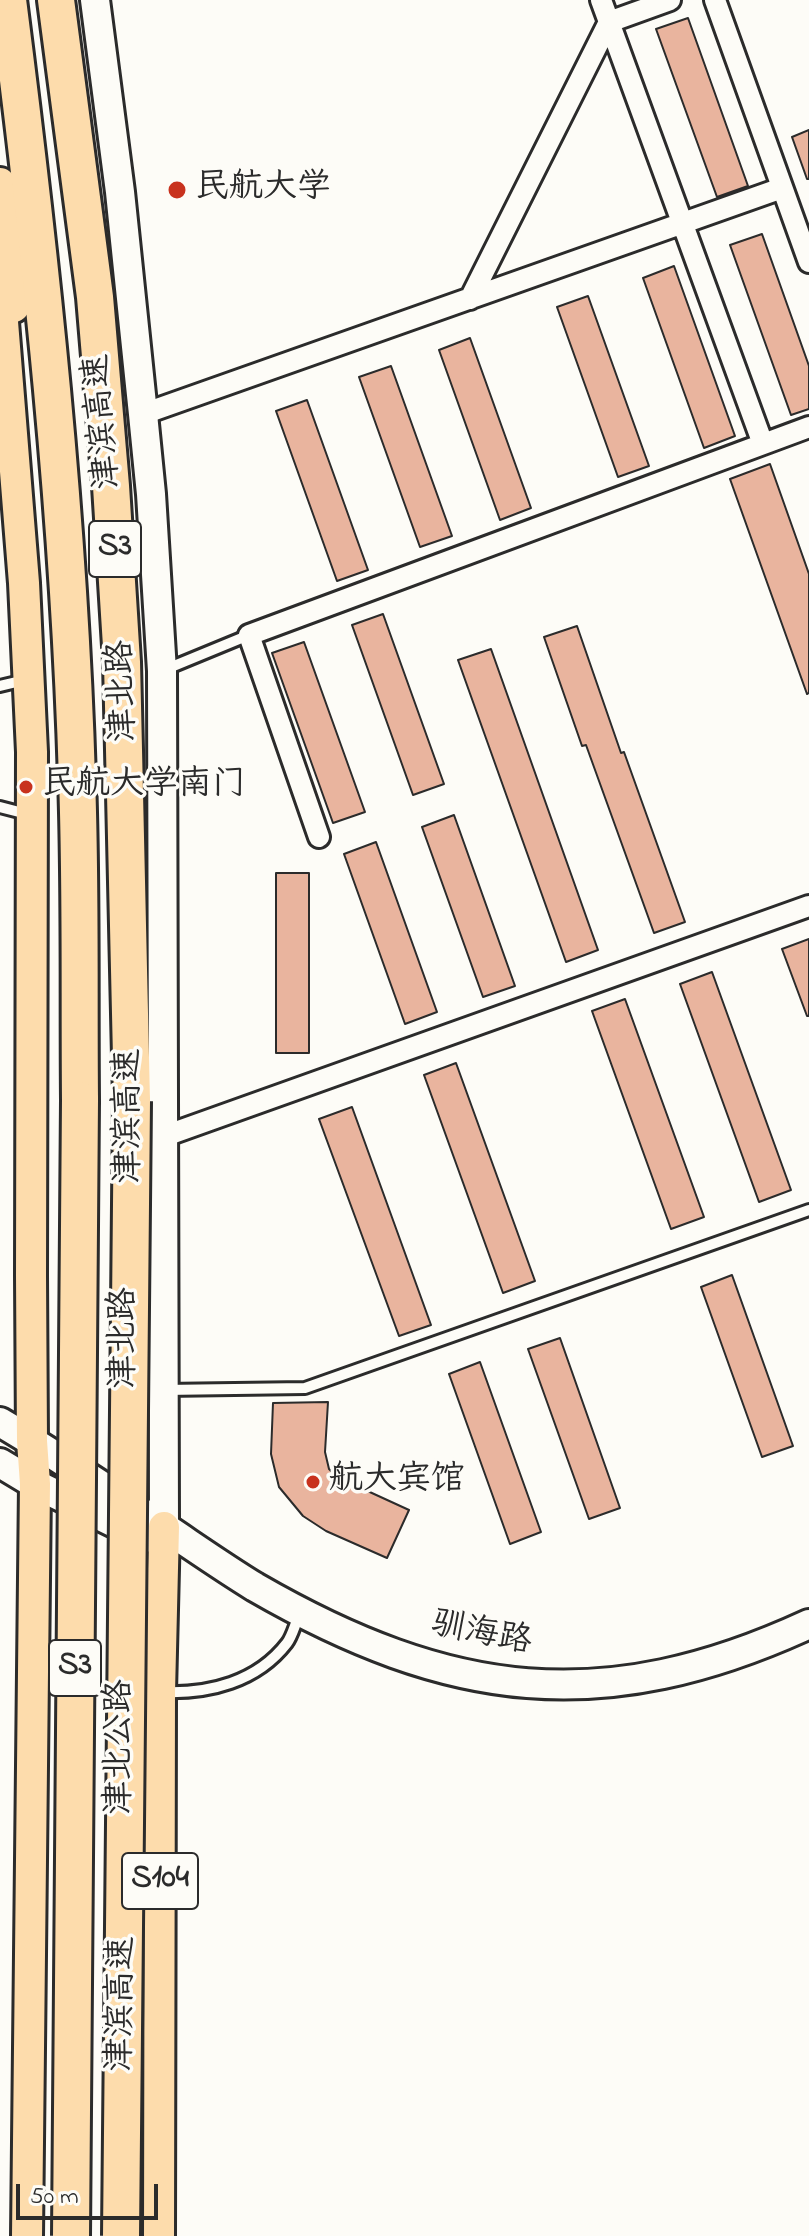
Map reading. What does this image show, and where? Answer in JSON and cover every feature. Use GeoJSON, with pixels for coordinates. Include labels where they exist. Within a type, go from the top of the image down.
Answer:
{"type":"FeatureCollection","features":[{"type":"Feature","properties":{"kind":"highway","name":"津滨高速"},"geometry":{"type":"LineString","coordinates":[[8,0],[48,354],[64,534],[77,779],[80,1100],[71,2236]]}},
{"type":"Feature","properties":{"kind":"highway","name":"津滨高速"},"geometry":{"type":"LineString","coordinates":[[56,0],[95,297],[122,662],[132,1101],[121,2236]]}},
{"type":"Feature","properties":{"kind":"main road","name":"津北路"},"geometry":{"type":"LineString","coordinates":[[95,0],[120,192],[143,414],[162,671],[163,1537]]}},
{"type":"Feature","properties":{"kind":"main road"},"geometry":{"type":"LineString","coordinates":[[0,183],[23,415],[40,708],[37,1444],[27,2236]]}},
{"type":"Feature","properties":{"kind":"main road"},"geometry":{"type":"LineString","coordinates":[[0,285],[24,583],[14,683],[33,815],[37,1444]]}},
{"type":"Feature","properties":{"kind":"main road"},"geometry":{"type":"LineString","coordinates":[[0,1422],[37,1444],[163,1537]]}},
{"type":"Feature","properties":{"kind":"main road"},"geometry":{"type":"LineString","coordinates":[[0,1463],[35,1484],[163,1537]]}},
{"type":"Feature","properties":{"kind":"main road","name":"驯海路"},"geometry":{"type":"LineString","coordinates":[[163,1537],[299,1616],[398,1664],[489,1687],[557,1693],[623,1691],[684,1680],[809,1633]]}},
{"type":"Feature","properties":{"kind":"main road","name":"津北公路"},"geometry":{"type":"LineString","coordinates":[[159,2236],[163,1537]]}},
{"type":"Feature","properties":{"kind":"main road","name":"驯海路"},"geometry":{"type":"LineString","coordinates":[[299,1616],[427,1665],[470,1676],[534,1684],[608,1683],[689,1669],[809,1624]]}},
{"type":"Feature","properties":{"kind":"street"},"geometry":{"type":"LineString","coordinates":[[601,0],[763,444]]}},
{"type":"Feature","properties":{"kind":"street"},"geometry":{"type":"LineString","coordinates":[[470,299],[609,22],[670,0]]}},
{"type":"Feature","properties":{"kind":"street"},"geometry":{"type":"LineString","coordinates":[[715,0],[809,262]]}},
{"type":"Feature","properties":{"kind":"street"},"geometry":{"type":"LineString","coordinates":[[143,414],[782,188]]}},
{"type":"Feature","properties":{"kind":"street"},"geometry":{"type":"LineString","coordinates":[[319,837],[249,635],[809,427]]}},
{"type":"Feature","properties":{"kind":"street"},"geometry":{"type":"LineString","coordinates":[[162,1137],[809,906]]}},
{"type":"Feature","properties":{"kind":"lane"},"geometry":{"type":"LineString","coordinates":[[162,671],[249,635]]}},
{"type":"Feature","properties":{"kind":"lane"},"geometry":{"type":"LineString","coordinates":[[0,807],[14,813],[33,815]]}},
{"type":"Feature","properties":{"kind":"lane"},"geometry":{"type":"LineString","coordinates":[[162,1390],[305,1388],[809,1210]]}},
{"type":"Feature","properties":{"kind":"lane"},"geometry":{"type":"LineString","coordinates":[[160,1692],[201,1691],[245,1679],[270,1662],[290,1641],[299,1616]]}},
{"type":"Feature","properties":{"kind":"building"},"geometry":{"type":"Polygon","coordinates":[[[688,18],[748,186],[717,197],[656,29],[688,18]]]}},
{"type":"Feature","properties":{"kind":"building"},"geometry":{"type":"Polygon","coordinates":[[[809,130],[809,179],[807,179],[792,137],[809,130]]]}},
{"type":"Feature","properties":{"kind":"building"},"geometry":{"type":"Polygon","coordinates":[[[762,234],[809,366],[809,409],[791,415],[730,245],[762,234]]]}},
{"type":"Feature","properties":{"kind":"building"},"geometry":{"type":"Polygon","coordinates":[[[674,266],[735,436],[704,448],[643,278],[674,266]]]}},
{"type":"Feature","properties":{"kind":"building"},"geometry":{"type":"Polygon","coordinates":[[[588,296],[649,466],[618,477],[557,307],[588,296]]]}},
{"type":"Feature","properties":{"kind":"building"},"geometry":{"type":"Polygon","coordinates":[[[470,338],[531,508],[500,520],[439,350],[470,338]]]}},
{"type":"Feature","properties":{"kind":"building"},"geometry":{"type":"Polygon","coordinates":[[[391,366],[452,536],[420,547],[359,377],[391,366]]]}},
{"type":"Feature","properties":{"kind":"building"},"geometry":{"type":"Polygon","coordinates":[[[307,400],[368,570],[337,581],[276,411],[307,400]]]}},
{"type":"Feature","properties":{"kind":"building"},"geometry":{"type":"Polygon","coordinates":[[[770,464],[809,574],[807,694],[730,479],[770,464]]]}},
{"type":"Feature","properties":{"kind":"building"},"geometry":{"type":"Polygon","coordinates":[[[383,614],[444,784],[413,795],[352,625],[383,614]]]}},
{"type":"Feature","properties":{"kind":"building"},"geometry":{"type":"Polygon","coordinates":[[[577,626],[685,922],[654,933],[544,637],[577,626]]]}},
{"type":"Feature","properties":{"kind":"building"},"geometry":{"type":"Polygon","coordinates":[[[304,642],[365,812],[333,823],[272,653],[304,642]]]}},
{"type":"Feature","properties":{"kind":"building"},"geometry":{"type":"Polygon","coordinates":[[[491,649],[598,950],[566,962],[458,660],[491,649]]]}},
{"type":"Feature","properties":{"kind":"building"},"geometry":{"type":"Polygon","coordinates":[[[454,815],[515,986],[483,997],[422,827],[454,815]]]}},
{"type":"Feature","properties":{"kind":"building"},"geometry":{"type":"Polygon","coordinates":[[[376,842],[437,1012],[405,1024],[344,854],[376,842]]]}},
{"type":"Feature","properties":{"kind":"building"},"geometry":{"type":"Polygon","coordinates":[[[276,873],[309,873],[309,1053],[276,1053],[276,873]]]}},
{"type":"Feature","properties":{"kind":"building"},"geometry":{"type":"Polygon","coordinates":[[[809,939],[809,1016],[807,1016],[782,949],[809,939]]]}},
{"type":"Feature","properties":{"kind":"building"},"geometry":{"type":"Polygon","coordinates":[[[712,972],[791,1190],[759,1202],[680,984],[712,972]]]}},
{"type":"Feature","properties":{"kind":"building"},"geometry":{"type":"Polygon","coordinates":[[[625,999],[704,1217],[671,1229],[592,1011],[625,999]]]}},
{"type":"Feature","properties":{"kind":"building"},"geometry":{"type":"Polygon","coordinates":[[[456,1063],[535,1281],[503,1293],[424,1075],[456,1063]]]}},
{"type":"Feature","properties":{"kind":"building"},"geometry":{"type":"Polygon","coordinates":[[[352,1107],[431,1325],[399,1336],[319,1119],[352,1107]]]}},
{"type":"Feature","properties":{"kind":"building"},"geometry":{"type":"Polygon","coordinates":[[[732,1275],[793,1446],[762,1457],[701,1287],[732,1275]]]}},
{"type":"Feature","properties":{"kind":"building"},"geometry":{"type":"Polygon","coordinates":[[[560,1338],[620,1508],[589,1519],[528,1349],[560,1338]]]}},
{"type":"Feature","properties":{"kind":"building"},"geometry":{"type":"Polygon","coordinates":[[[480,1362],[541,1532],[510,1544],[449,1374],[480,1362]]]}},
{"type":"Feature","properties":{"kind":"building","name":"航大宾馆"},"geometry":{"type":"Polygon","coordinates":[[[328,1402],[325,1452],[329,1469],[337,1477],[409,1510],[387,1558],[326,1531],[303,1516],[279,1487],[271,1454],[273,1403],[328,1402]]]}},
{"type":"Feature","properties":{"kind":"place","name":"民航大学"},"geometry":{"type":"Point","coordinates":[177,190]}},
{"type":"Feature","properties":{"kind":"place","name":"民航大学南门"},"geometry":{"type":"Point","coordinates":[26,787]}},
{"type":"Feature","properties":{"kind":"place","name":"航大宾馆"},"geometry":{"type":"Point","coordinates":[313,1482]}}]}
